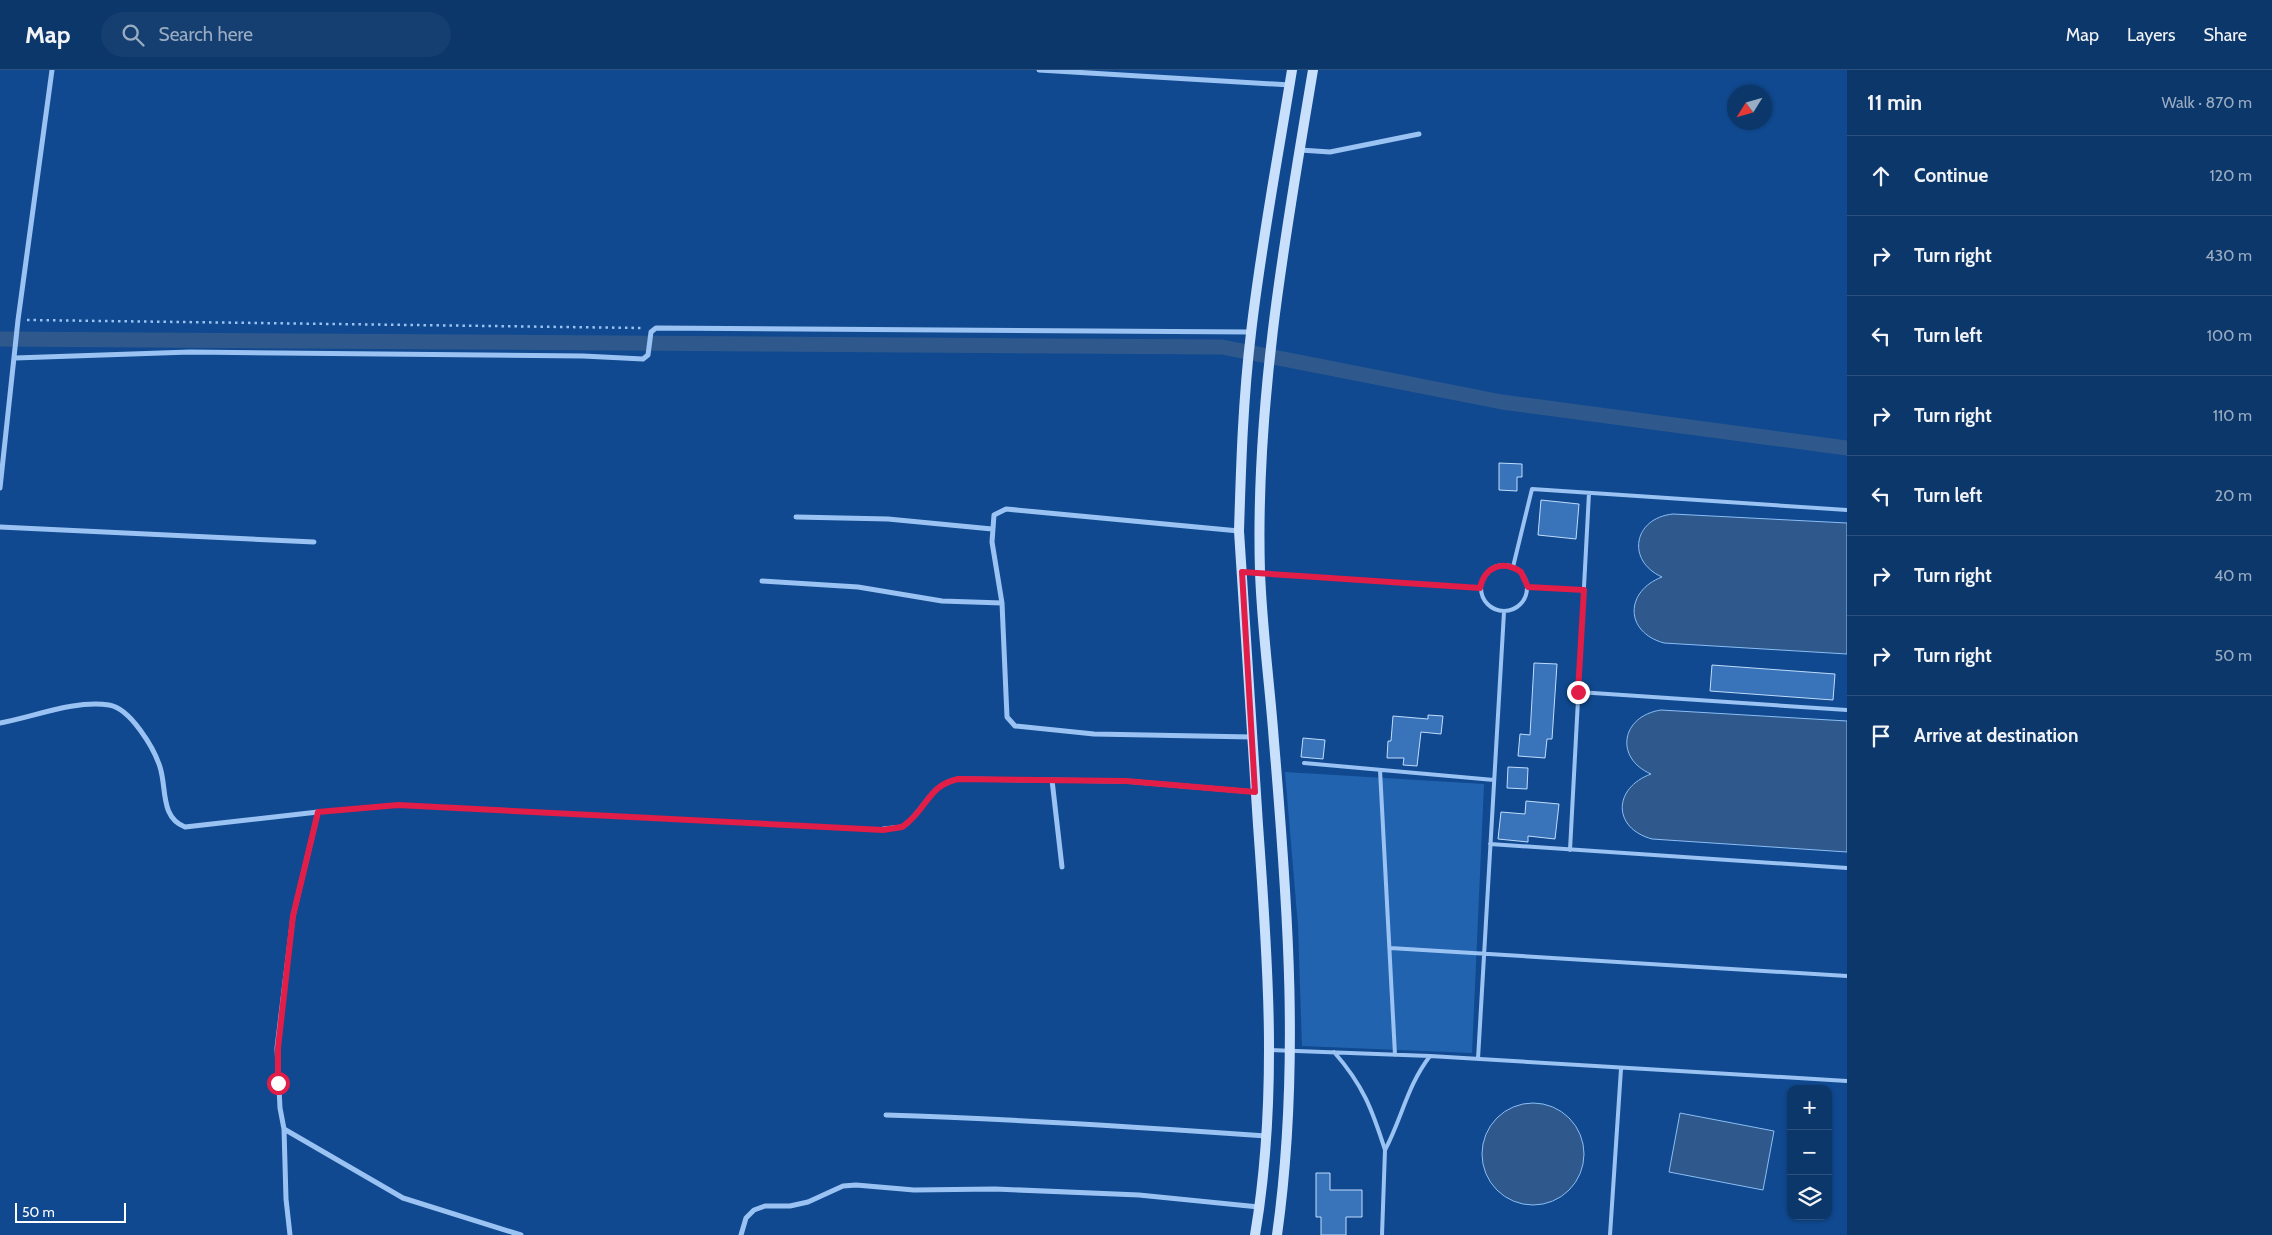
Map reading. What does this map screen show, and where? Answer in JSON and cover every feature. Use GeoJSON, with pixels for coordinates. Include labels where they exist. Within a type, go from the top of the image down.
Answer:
{"type":"FeatureCollection","features":[{"type":"Feature","properties":{"kind":"street"},"geometry":{"type":"LineString","coordinates":[[0,488],[18,320],[52,70]]}},
{"type":"Feature","properties":{"kind":"street"},"geometry":{"type":"LineString","coordinates":[[1039,70],[1290,85]]}},
{"type":"Feature","properties":{"kind":"street"},"geometry":{"type":"LineString","coordinates":[[1255,1235],[1260,1207],[1266,1136],[1270,1050],[1239,531],[1243,410],[1251,332],[1292,70]]}},
{"type":"Feature","properties":{"kind":"street"},"geometry":{"type":"LineString","coordinates":[[1276,1235],[1288,1116],[1291,1051],[1288,925],[1260,573],[1260,494],[1266,387],[1272,335],[1313,70]]}},
{"type":"Feature","properties":{"kind":"street"},"geometry":{"type":"LineString","coordinates":[[1300,150],[1330,152],[1419,134]]}},
{"type":"Feature","properties":{"kind":"street"},"geometry":{"type":"LineString","coordinates":[[15,358],[190,352],[583,356],[643,359],[650,351],[651,332],[656,328],[1251,332]]}},
{"type":"Feature","properties":{"kind":"street"},"geometry":{"type":"LineString","coordinates":[[1239,531],[1006,510],[994,515],[992,529],[1002,603],[1007,717],[1015,726],[1094,734],[1252,737]]}},
{"type":"Feature","properties":{"kind":"street"},"geometry":{"type":"LineString","coordinates":[[796,517],[888,518],[992,529]]}},
{"type":"Feature","properties":{"kind":"street"},"geometry":{"type":"LineString","coordinates":[[0,527],[314,542]]}},
{"type":"Feature","properties":{"kind":"street"},"geometry":{"type":"LineString","coordinates":[[762,581],[858,587],[942,601],[1002,603]]}},
{"type":"Feature","properties":{"kind":"street"},"geometry":{"type":"LineString","coordinates":[[0,723],[70,707],[107,704],[119,707],[129,715],[150,747],[160,767],[169,815],[177,824],[185,827],[318,812],[293,916],[278,1038],[278,1083],[284,1129],[286,1199],[290,1235]]}},
{"type":"Feature","properties":{"kind":"street"},"geometry":{"type":"LineString","coordinates":[[883,830],[902,827],[935,790],[946,782],[958,779],[1126,781],[1255,792]]}},
{"type":"Feature","properties":{"kind":"street"},"geometry":{"type":"LineString","coordinates":[[1052,780],[1062,867]]}},
{"type":"Feature","properties":{"kind":"street"},"geometry":{"type":"LineString","coordinates":[[886,1115],[1028,1120],[1266,1136]]}},
{"type":"Feature","properties":{"kind":"street"},"geometry":{"type":"LineString","coordinates":[[284,1129],[403,1198],[522,1235]]}},
{"type":"Feature","properties":{"kind":"street"},"geometry":{"type":"LineString","coordinates":[[741,1235],[746,1218],[754,1210],[766,1206],[790,1206],[808,1202],[843,1186],[856,1185],[914,1190],[995,1189],[1139,1195],[1260,1207]]}},
{"type":"Feature","properties":{"kind":"lane"},"geometry":{"type":"LineString","coordinates":[[1513,567],[1532,489],[1847,510]]}},
{"type":"Feature","properties":{"kind":"lane"},"geometry":{"type":"LineString","coordinates":[[1570,850],[1589,493]]}},
{"type":"Feature","properties":{"kind":"lane"},"geometry":{"type":"LineString","coordinates":[[1495,566],[1513,567],[1521,572],[1528,587],[1526,598],[1520,605],[1513,610],[1504,612],[1495,610],[1487,605],[1482,597],[1480,588],[1482,579],[1495,566]]}},
{"type":"Feature","properties":{"kind":"lane"},"geometry":{"type":"LineString","coordinates":[[1242,572],[1480,588]]}},
{"type":"Feature","properties":{"kind":"lane"},"geometry":{"type":"LineString","coordinates":[[1528,587],[1584,590]]}},
{"type":"Feature","properties":{"kind":"lane"},"geometry":{"type":"LineString","coordinates":[[1478,1059],[1504,612]]}},
{"type":"Feature","properties":{"kind":"lane"},"geometry":{"type":"LineString","coordinates":[[1578,692],[1847,710]]}},
{"type":"Feature","properties":{"kind":"lane"},"geometry":{"type":"LineString","coordinates":[[1304,764],[1494,780]]}},
{"type":"Feature","properties":{"kind":"lane"},"geometry":{"type":"LineString","coordinates":[[1380,770],[1395,1055]]}},
{"type":"Feature","properties":{"kind":"lane"},"geometry":{"type":"LineString","coordinates":[[1490,844],[1847,868]]}},
{"type":"Feature","properties":{"kind":"lane"},"geometry":{"type":"LineString","coordinates":[[1390,948],[1847,976]]}},
{"type":"Feature","properties":{"kind":"lane"},"geometry":{"type":"LineString","coordinates":[[1270,1050],[1430,1056],[1847,1081]]}},
{"type":"Feature","properties":{"kind":"lane"},"geometry":{"type":"LineString","coordinates":[[1334,1052],[1354,1075],[1367,1097],[1385,1150],[1382,1235]]}},
{"type":"Feature","properties":{"kind":"lane"},"geometry":{"type":"LineString","coordinates":[[1385,1150],[1395,1132],[1408,1090],[1417,1073],[1430,1056]]}},
{"type":"Feature","properties":{"kind":"lane"},"geometry":{"type":"LineString","coordinates":[[1610,1235],[1622,1069]]}},
{"type":"Feature","properties":{"kind":"path"},"geometry":{"type":"LineString","coordinates":[[18,320],[656,328]]}},
{"type":"Feature","properties":{"kind":"path"},"geometry":{"type":"LineString","coordinates":[[318,812],[398,805],[883,830]]}},
{"type":"Feature","properties":{"kind":"shaded area"},"geometry":{"type":"Polygon","coordinates":[[[1673,514],[1847,523],[1847,654],[1664,643],[1651,638],[1636,621],[1634,611],[1636,601],[1641,592],[1650,583],[1662,577],[1650,570],[1643,561],[1639,551],[1639,541],[1642,531],[1649,523],[1660,517],[1673,514]]]}},
{"type":"Feature","properties":{"kind":"shaded area"},"geometry":{"type":"Polygon","coordinates":[[[1661,710],[1847,721],[1847,852],[1652,839],[1639,834],[1624,817],[1622,808],[1624,798],[1638,780],[1651,774],[1639,767],[1631,758],[1627,748],[1627,738],[1637,720],[1661,710]]]}},
{"type":"Feature","properties":{"kind":"shaded area"},"geometry":{"type":"Polygon","coordinates":[[[1285,772],[1484,784],[1472,1053],[1302,1046],[1298,926],[1285,772]]]}},
{"type":"Feature","properties":{"kind":"shaded area"},"geometry":{"type":"Polygon","coordinates":[[[1533,1103],[1552,1107],[1569,1118],[1580,1135],[1584,1154],[1580,1173],[1569,1190],[1552,1201],[1533,1205],[1514,1201],[1497,1190],[1486,1173],[1482,1154],[1486,1135],[1497,1118],[1514,1107],[1533,1103]]]}},
{"type":"Feature","properties":{"kind":"shaded area"},"geometry":{"type":"Polygon","coordinates":[[[1680,1113],[1774,1131],[1763,1190],[1669,1172],[1680,1113]]]}},
{"type":"Feature","properties":{"kind":"building"},"geometry":{"type":"Polygon","coordinates":[[[1499,463],[1522,464],[1522,477],[1517,477],[1517,491],[1499,490],[1499,463]]]}},
{"type":"Feature","properties":{"kind":"building"},"geometry":{"type":"Polygon","coordinates":[[[1541,500],[1579,504],[1576,539],[1538,535],[1541,500]]]}},
{"type":"Feature","properties":{"kind":"building"},"geometry":{"type":"Polygon","coordinates":[[[1534,663],[1557,664],[1552,739],[1547,739],[1545,758],[1518,756],[1520,734],[1530,735],[1534,663]]]}},
{"type":"Feature","properties":{"kind":"building"},"geometry":{"type":"Polygon","coordinates":[[[1712,665],[1835,674],[1833,700],[1710,691],[1712,665]]]}},
{"type":"Feature","properties":{"kind":"building"},"geometry":{"type":"Polygon","coordinates":[[[1428,715],[1443,716],[1441,734],[1421,732],[1417,766],[1403,765],[1404,758],[1387,758],[1388,741],[1391,741],[1393,716],[1428,719],[1428,715]]]}},
{"type":"Feature","properties":{"kind":"building"},"geometry":{"type":"Polygon","coordinates":[[[1303,738],[1325,740],[1323,759],[1301,757],[1303,738]]]}},
{"type":"Feature","properties":{"kind":"building"},"geometry":{"type":"Polygon","coordinates":[[[1508,767],[1528,768],[1527,789],[1507,788],[1508,767]]]}},
{"type":"Feature","properties":{"kind":"building"},"geometry":{"type":"Polygon","coordinates":[[[1526,801],[1559,804],[1555,839],[1528,836],[1528,842],[1498,839],[1501,812],[1525,814],[1526,801]]]}},
{"type":"Feature","properties":{"kind":"building"},"geometry":{"type":"Polygon","coordinates":[[[1316,1173],[1330,1173],[1330,1190],[1362,1190],[1362,1217],[1346,1217],[1346,1235],[1321,1235],[1321,1217],[1316,1217],[1316,1173]]]}},
{"type":"Feature","properties":{"kind":"waterway"},"geometry":{"type":"LineString","coordinates":[[0,339],[1222,347],[1502,402],[1847,448]]}},
{"type":"Feature","properties":{"kind":"route"},"geometry":{"type":"LineString","coordinates":[[278,1083],[278,1048],[293,916],[318,812],[398,805],[883,830],[902,827],[912,819],[935,790],[946,782],[958,779],[1126,781],[1255,792],[1242,572],[1480,588],[1482,579],[1488,572],[1495,566],[1504,565],[1513,567],[1521,572],[1528,587],[1584,590],[1578,692]]}}]}
